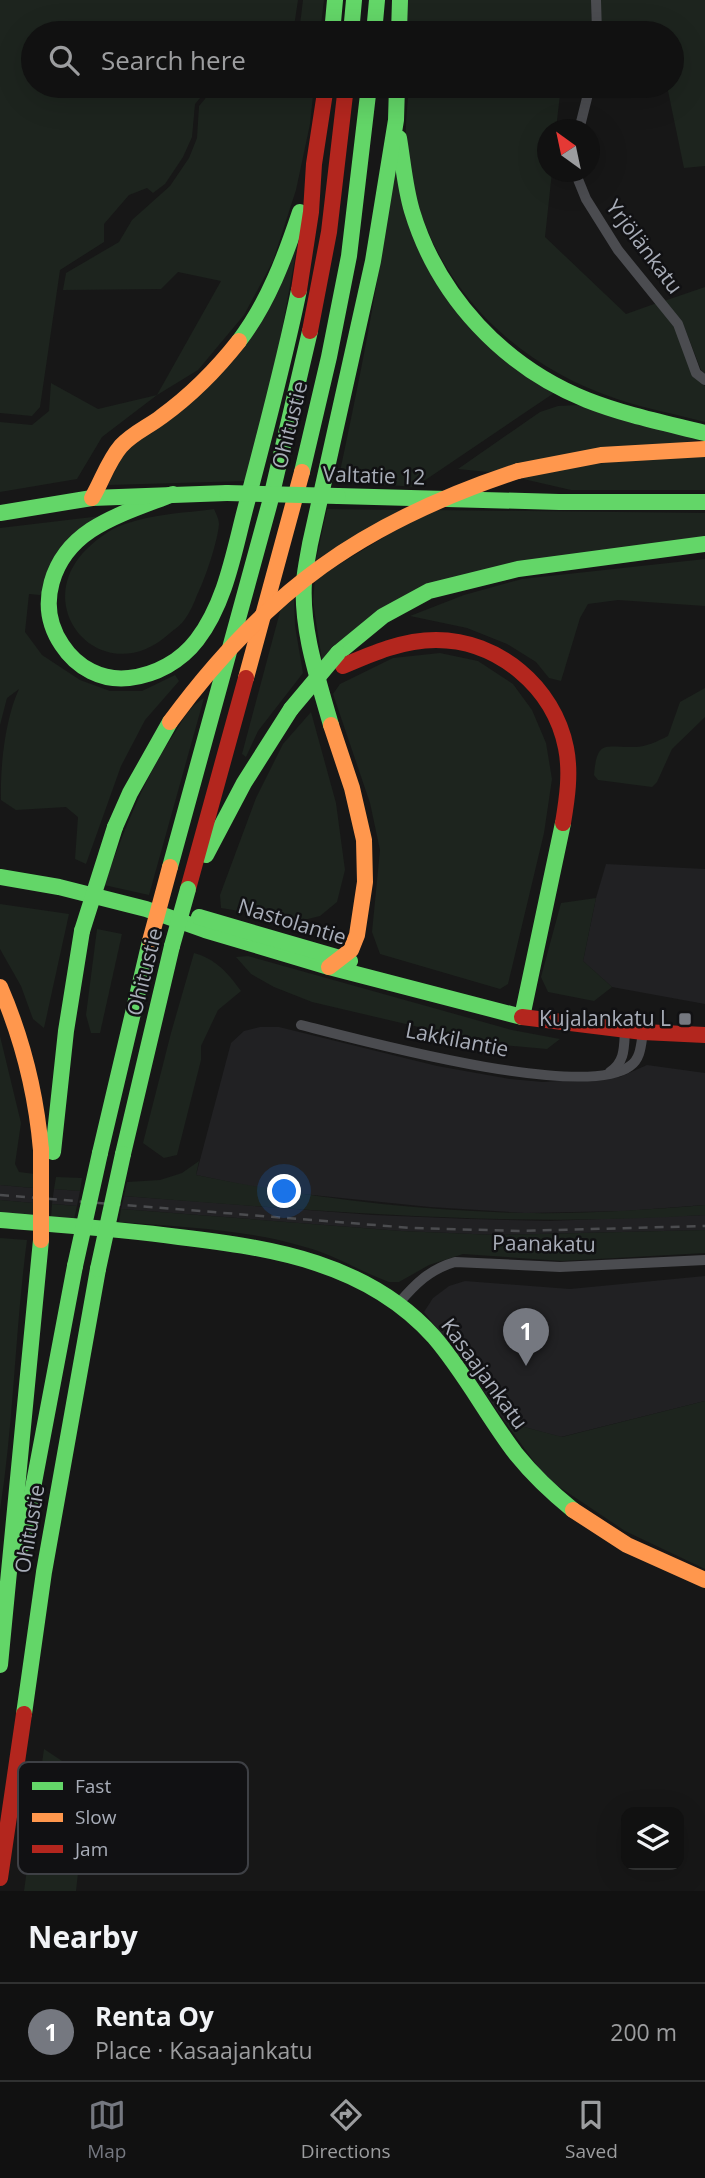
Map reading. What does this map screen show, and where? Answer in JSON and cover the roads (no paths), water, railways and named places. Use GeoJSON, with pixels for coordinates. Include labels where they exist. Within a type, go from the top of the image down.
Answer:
{"type":"FeatureCollection","features":[{"type":"Feature","properties":{"kind":"main road"},"geometry":{"type":"LineString","coordinates":[[333,21],[335,0]]}},
{"type":"Feature","properties":{"kind":"main road"},"geometry":{"type":"LineString","coordinates":[[352,21],[354,0]]}},
{"type":"Feature","properties":{"kind":"main road"},"geometry":{"type":"LineString","coordinates":[[375,21],[377,0]]}},
{"type":"Feature","properties":{"kind":"main road"},"geometry":{"type":"LineString","coordinates":[[399,21],[400,0]]}},
{"type":"Feature","properties":{"kind":"main road"},"geometry":{"type":"LineString","coordinates":[[173,494],[113,516],[89,529],[60,559],[51,581],[48,598],[49,619],[54,633],[70,657],[96,674],[113,679],[133,678],[158,670],[180,657],[196,640],[212,615],[237,542],[266,436],[311,211],[313,173],[324,98]]}},
{"type":"Feature","properties":{"kind":"main road","name":"Ohitustie"},"geometry":{"type":"LineString","coordinates":[[0,1667],[53,1372],[100,1153],[150,942],[246,598],[299,382],[321,279],[345,98]]}},
{"type":"Feature","properties":{"kind":"main road","name":"Ohitustie"},"geometry":{"type":"LineString","coordinates":[[0,1878],[44,1572],[98,1269],[172,946],[270,592],[322,386],[345,278],[368,98]]}},
{"type":"Feature","properties":{"kind":"main road"},"geometry":{"type":"LineString","coordinates":[[335,963],[351,950],[360,919],[365,882],[364,840],[352,788],[334,737],[311,654],[305,617],[304,582],[310,544],[373,261],[396,120],[397,98]]}},
{"type":"Feature","properties":{"kind":"main road"},"geometry":{"type":"LineString","coordinates":[[396,120],[412,212],[424,243],[439,275],[482,331],[537,375],[573,394],[623,412],[705,433]]}},
{"type":"Feature","properties":{"kind":"main road"},"geometry":{"type":"LineString","coordinates":[[92,498],[122,444],[192,391],[216,368],[250,325],[283,263],[313,173]]}},
{"type":"Feature","properties":{"kind":"main road"},"geometry":{"type":"LineString","coordinates":[[0,1667],[39,1263],[47,1151],[82,931],[115,827],[130,793],[170,722],[242,633],[307,576],[366,536],[409,513],[474,484],[518,471],[601,454],[705,449]]}},
{"type":"Feature","properties":{"kind":"main road","name":"Valtatie 12"},"geometry":{"type":"LineString","coordinates":[[0,513],[92,498],[227,493],[559,502],[705,502]]}},
{"type":"Feature","properties":{"kind":"main road"},"geometry":{"type":"LineString","coordinates":[[188,888],[244,783],[291,709],[328,676],[383,616],[429,592],[518,569],[705,544]]}},
{"type":"Feature","properties":{"kind":"main road"},"geometry":{"type":"LineString","coordinates":[[341,660],[402,643],[429,639],[480,647],[523,672],[541,692],[555,717],[569,764],[566,799],[557,856],[522,1017]]}},
{"type":"Feature","properties":{"kind":"main road","name":"Nastolantie"},"geometry":{"type":"LineString","coordinates":[[0,877],[59,887],[146,909],[205,930],[335,963],[469,1005],[522,1017],[643,1032],[705,1035]]}},
{"type":"Feature","properties":{"kind":"main road"},"geometry":{"type":"LineString","coordinates":[[0,987],[22,1038],[47,1151]]}},
{"type":"Feature","properties":{"kind":"main road","name":"Kasaajankatu"},"geometry":{"type":"LineString","coordinates":[[0,1220],[266,1248],[326,1264],[368,1283],[398,1304],[449,1354],[518,1457],[558,1498],[640,1552],[665,1565],[704,1579]]}},
{"type":"Feature","properties":{"kind":"street"},"geometry":{"type":"LineString","coordinates":[[596,0],[597,21]]}},
{"type":"Feature","properties":{"kind":"street"},"geometry":{"type":"LineString","coordinates":[[582,119],[587,98]]}},
{"type":"Feature","properties":{"kind":"street","name":"Yrjölänkatu"},"geometry":{"type":"LineString","coordinates":[[579,182],[586,199],[618,250],[678,324],[696,373],[705,380]]}},
{"type":"Feature","properties":{"kind":"street","name":"Lakkilantie"},"geometry":{"type":"LineString","coordinates":[[301,1025],[450,1062],[548,1076],[607,1074],[629,1068],[636,1061],[643,1032]]}},
{"type":"Feature","properties":{"kind":"street"},"geometry":{"type":"LineString","coordinates":[[607,1074],[619,1066],[625,1030]]}},
{"type":"Feature","properties":{"kind":"street","name":"Paanakatu"},"geometry":{"type":"LineString","coordinates":[[398,1304],[427,1274],[456,1262],[560,1267],[705,1260]]}},
{"type":"Feature","properties":{"kind":"railway"},"geometry":{"type":"LineString","coordinates":[[0,1195],[412,1228],[519,1231],[705,1226]]}},
{"type":"Feature","properties":{"kind":"place","name":"Kujalankatu L"},"geometry":{"type":"Point","coordinates":[685,1019]}},
{"type":"Feature","properties":{"kind":"place","name":"Renta Oy"},"geometry":{"type":"Point","coordinates":[526,1366]}}]}
